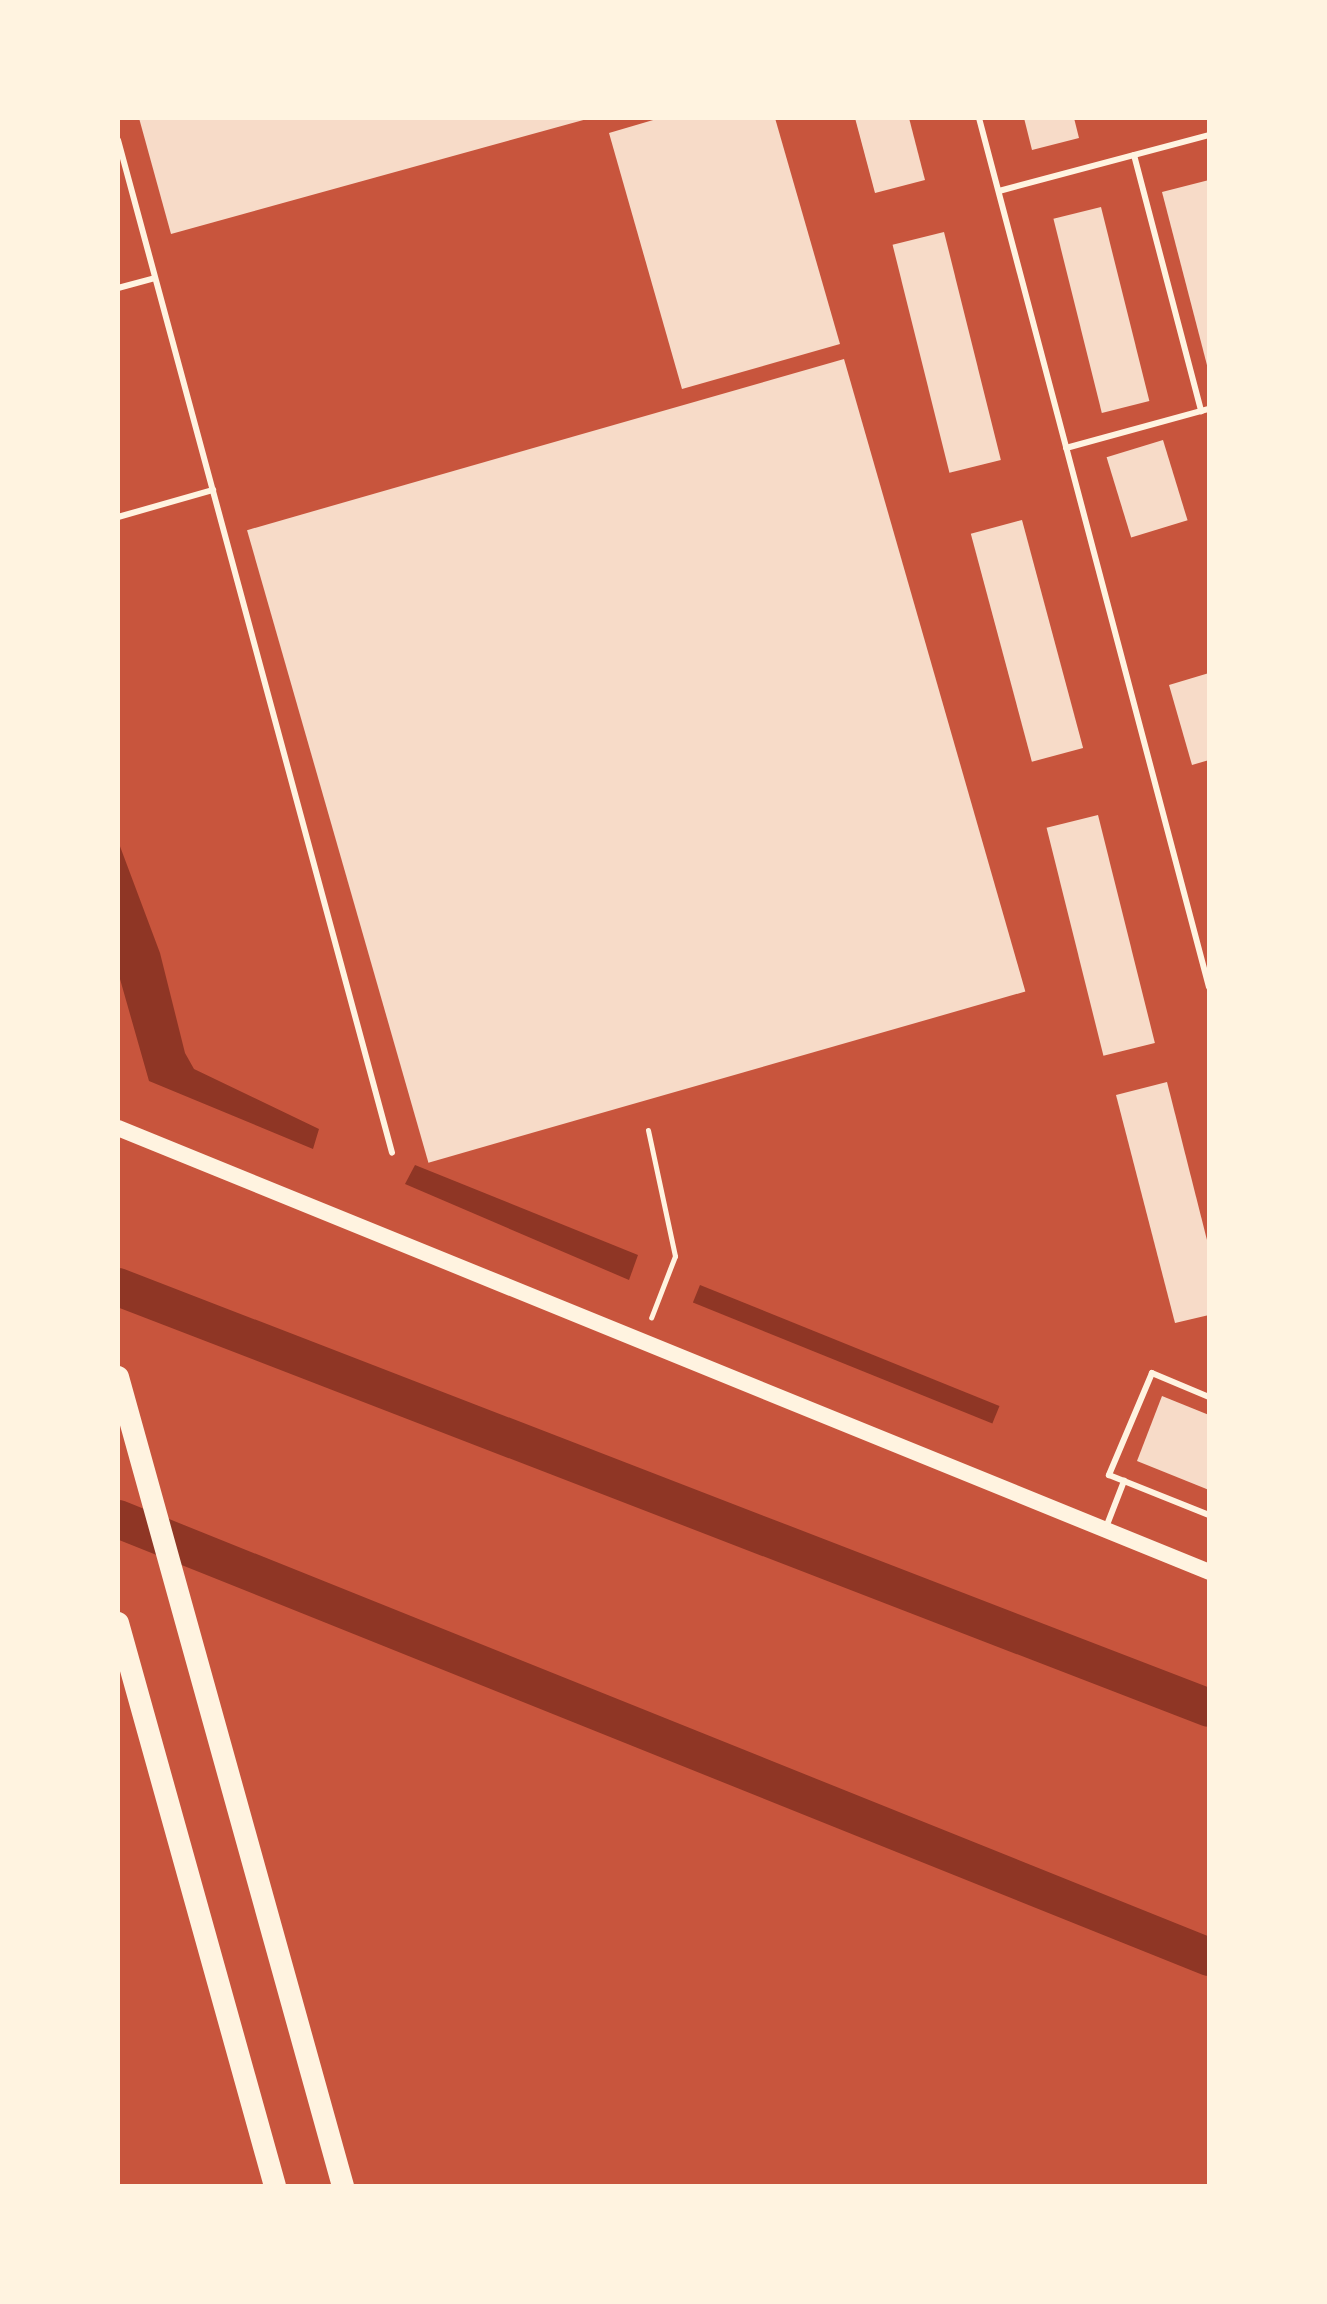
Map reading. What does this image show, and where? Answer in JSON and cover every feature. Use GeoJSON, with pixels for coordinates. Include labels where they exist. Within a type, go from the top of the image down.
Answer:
{"type":"FeatureCollection","features":[{"type":"Feature","properties":{"kind":"highway"},"geometry":{"type":"LineString","coordinates":[[118,1377],[343,2186]]}},
{"type":"Feature","properties":{"kind":"highway"},"geometry":{"type":"LineString","coordinates":[[118,1623],[275,2186]]}},
{"type":"Feature","properties":{"kind":"main road"},"geometry":{"type":"LineString","coordinates":[[118,1128],[1209,1572]]}},
{"type":"Feature","properties":{"kind":"lane"},"geometry":{"type":"LineString","coordinates":[[979,118],[1209,987]]}},
{"type":"Feature","properties":{"kind":"lane"},"geometry":{"type":"LineString","coordinates":[[999,191],[1209,135]]}},
{"type":"Feature","properties":{"kind":"lane"},"geometry":{"type":"LineString","coordinates":[[118,140],[392,1153]]}},
{"type":"Feature","properties":{"kind":"lane"},"geometry":{"type":"LineString","coordinates":[[1066,448],[1205,410],[1134,155]]}},
{"type":"Feature","properties":{"kind":"lane"},"geometry":{"type":"LineString","coordinates":[[118,288],[155,278]]}},
{"type":"Feature","properties":{"kind":"lane"},"geometry":{"type":"LineString","coordinates":[[118,517],[213,490]]}},
{"type":"Feature","properties":{"kind":"lane"},"geometry":{"type":"LineString","coordinates":[[1209,1397],[1152,1373],[1109,1475],[1209,1515]]}},
{"type":"Feature","properties":{"kind":"lane"},"geometry":{"type":"LineString","coordinates":[[1105,1530],[1124,1481]]}},
{"type":"Feature","properties":{"kind":"path"},"geometry":{"type":"LineString","coordinates":[[642,1342],[675,1256],[648,1130]]}},
{"type":"Feature","properties":{"kind":"shaded area"},"geometry":{"type":"Polygon","coordinates":[[[118,841],[160,953],[185,1053],[194,1069],[319,1129],[313,1149],[149,1081],[118,972],[118,841]]]}},
{"type":"Feature","properties":{"kind":"shaded area"},"geometry":{"type":"Polygon","coordinates":[[[415,1165],[638,1255],[629,1280],[405,1184],[415,1165]]]}},
{"type":"Feature","properties":{"kind":"shaded area"},"geometry":{"type":"Polygon","coordinates":[[[700,1285],[999,1406],[992,1424],[693,1303],[700,1285]]]}},
{"type":"Feature","properties":{"kind":"building"},"geometry":{"type":"Polygon","coordinates":[[[139,118],[587,118],[587,119],[171,234],[139,118]]]}},
{"type":"Feature","properties":{"kind":"building"},"geometry":{"type":"Polygon","coordinates":[[[660,118],[775,118],[840,344],[682,389],[609,133],[660,118]]]}},
{"type":"Feature","properties":{"kind":"building"},"geometry":{"type":"Polygon","coordinates":[[[855,118],[909,118],[925,180],[875,193],[855,118]]]}},
{"type":"Feature","properties":{"kind":"building"},"geometry":{"type":"Polygon","coordinates":[[[1024,118],[1074,118],[1079,138],[1032,150],[1024,118]]]}},
{"type":"Feature","properties":{"kind":"building"},"geometry":{"type":"Polygon","coordinates":[[[1209,180],[1209,369],[1208,369],[1162,192],[1209,180]]]}},
{"type":"Feature","properties":{"kind":"building"},"geometry":{"type":"Polygon","coordinates":[[[1101,207],[1149,401],[1102,413],[1053,219],[1101,207]]]}},
{"type":"Feature","properties":{"kind":"building"},"geometry":{"type":"Polygon","coordinates":[[[944,232],[1001,460],[949,473],[893,245],[944,232]]]}},
{"type":"Feature","properties":{"kind":"building"},"geometry":{"type":"Polygon","coordinates":[[[844,359],[1025,992],[428,1163],[247,530],[844,359]]]}},
{"type":"Feature","properties":{"kind":"building"},"geometry":{"type":"Polygon","coordinates":[[[1163,440],[1188,520],[1131,538],[1107,457],[1163,440]]]}},
{"type":"Feature","properties":{"kind":"building"},"geometry":{"type":"Polygon","coordinates":[[[1022,520],[1083,748],[1032,762],[971,534],[1022,520]]]}},
{"type":"Feature","properties":{"kind":"building"},"geometry":{"type":"Polygon","coordinates":[[[1209,673],[1209,760],[1192,765],[1169,685],[1209,673]]]}},
{"type":"Feature","properties":{"kind":"building"},"geometry":{"type":"Polygon","coordinates":[[[1098,815],[1155,1043],[1103,1056],[1047,828],[1098,815]]]}},
{"type":"Feature","properties":{"kind":"building"},"geometry":{"type":"Polygon","coordinates":[[[1167,1082],[1209,1248],[1209,1315],[1175,1323],[1116,1095],[1167,1082]]]}},
{"type":"Feature","properties":{"kind":"building"},"geometry":{"type":"Polygon","coordinates":[[[1162,1396],[1209,1415],[1209,1490],[1137,1461],[1162,1396]]]}},
{"type":"Feature","properties":{"kind":"waterway"},"geometry":{"type":"LineString","coordinates":[[118,1287],[1209,1708]]}},
{"type":"Feature","properties":{"kind":"waterway"},"geometry":{"type":"LineString","coordinates":[[118,1519],[1209,1957]]}}]}
